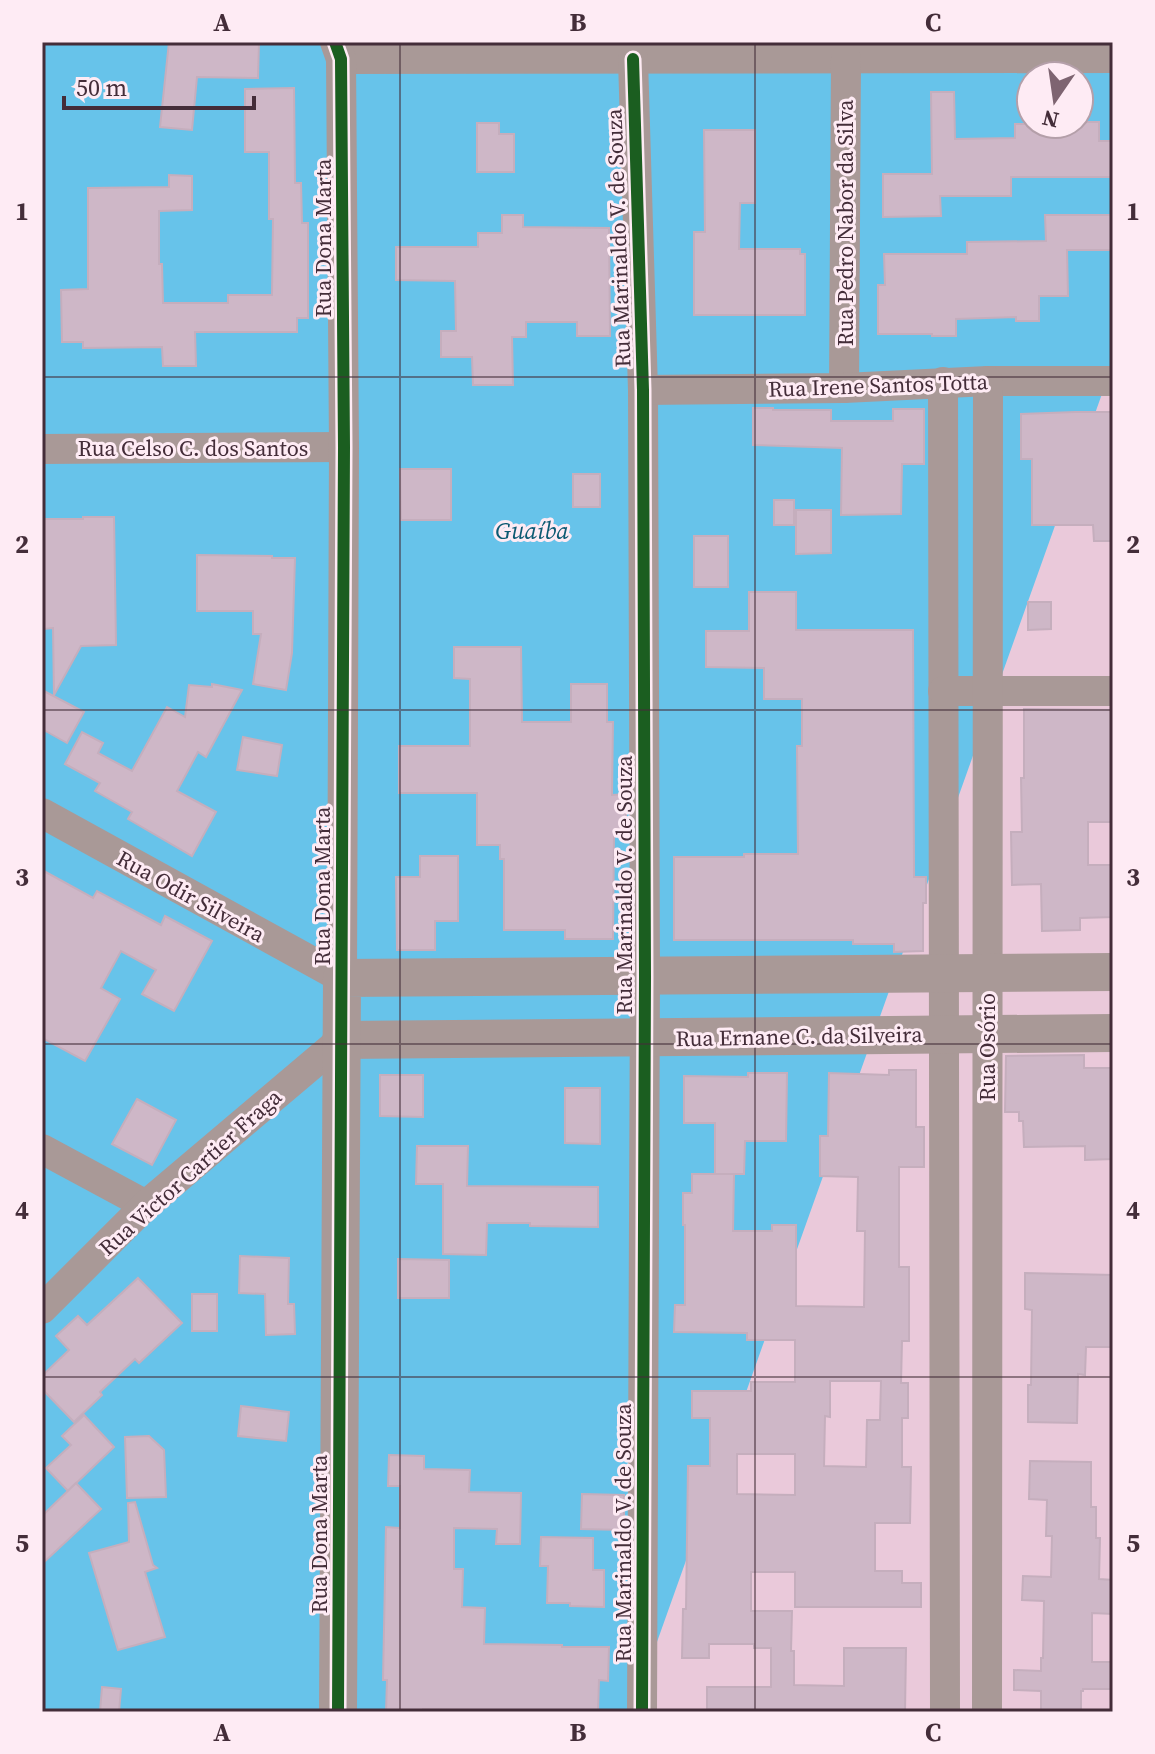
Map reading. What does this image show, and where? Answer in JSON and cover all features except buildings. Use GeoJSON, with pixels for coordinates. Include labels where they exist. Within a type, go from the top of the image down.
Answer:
{"type":"FeatureCollection","features":[{"type":"Feature","properties":{"kind":"street"},"geometry":{"type":"LineString","coordinates":[[338,51],[633,59],[1113,58]]}},
{"type":"Feature","properties":{"kind":"street","name":"Rua Dona Marta"},"geometry":{"type":"LineString","coordinates":[[338,51],[344,447],[338,1712]]}},
{"type":"Feature","properties":{"kind":"street","name":"Rua Marinaldo V. de Souza"},"geometry":{"type":"LineString","coordinates":[[633,59],[643,390],[645,1037],[642,1712]]}},
{"type":"Feature","properties":{"kind":"street","name":"Rua Pedro Nabor da Silva"},"geometry":{"type":"LineString","coordinates":[[844,388],[846,59]]}},
{"type":"Feature","properties":{"kind":"street","name":"Rua Osório"},"geometry":{"type":"LineString","coordinates":[[987,1712],[988,381]]}},
{"type":"Feature","properties":{"kind":"street","name":"Rua Irene Santos Totta"},"geometry":{"type":"LineString","coordinates":[[643,390],[1113,381]]}},
{"type":"Feature","properties":{"kind":"street","name":"Rua Osório"},"geometry":{"type":"LineString","coordinates":[[943,382],[945,1712]]}},
{"type":"Feature","properties":{"kind":"street","name":"Rua Celso C. dos Santos"},"geometry":{"type":"LineString","coordinates":[[42,449],[344,447]]}},
{"type":"Feature","properties":{"kind":"street"},"geometry":{"type":"LineString","coordinates":[[943,691],[1113,691]]}},
{"type":"Feature","properties":{"kind":"street","name":"Rua Odir Silveira"},"geometry":{"type":"LineString","coordinates":[[42,813],[342,978]]}},
{"type":"Feature","properties":{"kind":"street"},"geometry":{"type":"LineString","coordinates":[[342,978],[1113,972]]}},
{"type":"Feature","properties":{"kind":"street","name":"Rua Ernane C. da Silveira"},"geometry":{"type":"LineString","coordinates":[[341,1040],[1113,1033]]}},
{"type":"Feature","properties":{"kind":"street","name":"Rua Victor Cartier Fraga"},"geometry":{"type":"LineString","coordinates":[[42,1309],[146,1205],[341,1040]]}},
{"type":"Feature","properties":{"kind":"street"},"geometry":{"type":"LineString","coordinates":[[42,1149],[146,1205]]}},
{"type":"Feature","properties":{"kind":"street"},"geometry":{"type":"LineString","coordinates":[[945,1628],[987,1628]]}},
{"type":"Feature","properties":{"kind":"water","name":"Guaíba"},"geometry":{"type":"Polygon","coordinates":[[[42,42],[1113,42],[1113,363],[632,1712],[42,1712],[42,42]]]}},
{"type":"Feature","properties":{"kind":"cycle path"},"geometry":{"type":"LineString","coordinates":[[335,42],[341,59],[344,447],[338,1712]]}},
{"type":"Feature","properties":{"kind":"cycle path"},"geometry":{"type":"LineString","coordinates":[[633,59],[643,390],[645,976],[642,1712]]}}]}
